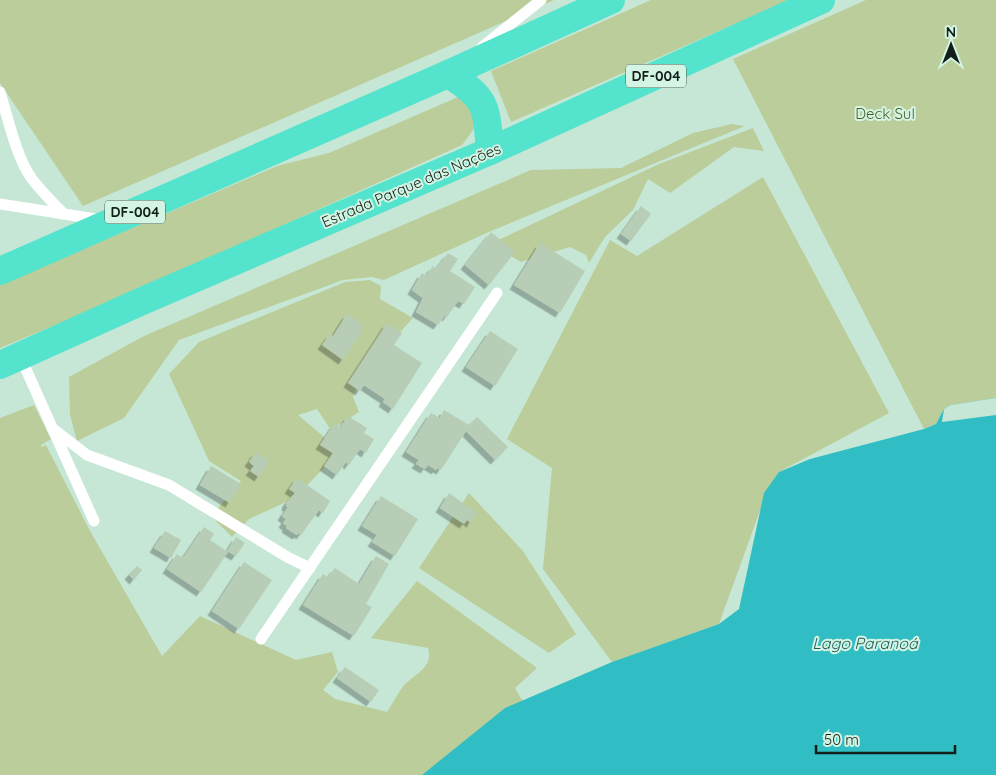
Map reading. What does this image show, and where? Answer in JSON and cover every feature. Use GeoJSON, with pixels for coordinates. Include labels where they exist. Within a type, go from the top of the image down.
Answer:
{"type":"FeatureCollection","features":[{"type":"Feature","properties":{"kind":"highway","name":"DF-004"},"geometry":{"type":"LineString","coordinates":[[0,271],[448,74],[611,0]]}},
{"type":"Feature","properties":{"kind":"highway","name":"Estrada Parque das Nações"},"geometry":{"type":"LineString","coordinates":[[10,361],[140,302],[490,151],[821,0]]}},
{"type":"Feature","properties":{"kind":"highway"},"geometry":{"type":"LineString","coordinates":[[448,74],[468,86],[478,96],[487,115],[490,151]]}},
{"type":"Feature","properties":{"kind":"lane"},"geometry":{"type":"LineString","coordinates":[[448,74],[541,0]]}},
{"type":"Feature","properties":{"kind":"lane"},"geometry":{"type":"LineString","coordinates":[[0,92],[16,145],[31,178],[64,214]]}},
{"type":"Feature","properties":{"kind":"lane"},"geometry":{"type":"LineString","coordinates":[[0,204],[113,221]]}},
{"type":"Feature","properties":{"kind":"lane"},"geometry":{"type":"LineString","coordinates":[[261,639],[497,293]]}},
{"type":"Feature","properties":{"kind":"lane"},"geometry":{"type":"LineString","coordinates":[[10,361],[52,428],[94,521]]}},
{"type":"Feature","properties":{"kind":"lane"},"geometry":{"type":"LineString","coordinates":[[52,428],[87,455],[170,485],[288,558],[310,568]]}},
{"type":"Feature","properties":{"kind":"green space"},"geometry":{"type":"Polygon","coordinates":[[[0,0],[554,0],[83,206],[0,83],[0,0]]]}},
{"type":"Feature","properties":{"kind":"green space"},"geometry":{"type":"Polygon","coordinates":[[[651,0],[790,0],[511,122],[491,71],[651,0]]]}},
{"type":"Feature","properties":{"kind":"green space","name":"Deck Sul"},"geometry":{"type":"Polygon","coordinates":[[[866,0],[996,0],[996,398],[951,405],[944,409],[936,424],[924,429],[733,59],[866,0]]]}},
{"type":"Feature","properties":{"kind":"green space"},"geometry":{"type":"Polygon","coordinates":[[[465,94],[481,119],[462,145],[116,300],[0,348],[0,285],[277,166],[329,153],[465,94]]]}},
{"type":"Feature","properties":{"kind":"green space"},"geometry":{"type":"Polygon","coordinates":[[[732,124],[745,126],[491,231],[384,280],[372,277],[343,280],[179,340],[124,418],[77,441],[70,415],[69,377],[144,336],[531,170],[621,168],[693,133],[732,124]]]}},
{"type":"Feature","properties":{"kind":"green space"},"geometry":{"type":"Polygon","coordinates":[[[753,128],[764,151],[734,147],[670,193],[648,179],[633,210],[605,237],[589,263],[586,255],[570,247],[521,262],[490,244],[659,164],[753,128]]]}},
{"type":"Feature","properties":{"kind":"green space"},"geometry":{"type":"Polygon","coordinates":[[[763,177],[889,413],[779,472],[762,505],[719,624],[612,662],[543,569],[552,468],[507,439],[610,240],[637,256],[763,177]]]}},
{"type":"Feature","properties":{"kind":"green space"},"geometry":{"type":"Polygon","coordinates":[[[370,280],[381,286],[380,299],[413,318],[362,374],[353,397],[359,412],[331,430],[317,409],[298,415],[323,436],[335,456],[295,498],[249,519],[232,537],[211,516],[241,481],[209,461],[169,374],[199,342],[345,282],[370,280]]]}},
{"type":"Feature","properties":{"kind":"green space"},"geometry":{"type":"Polygon","coordinates":[[[34,405],[51,439],[41,445],[42,447],[46,445],[90,531],[162,656],[200,616],[296,660],[332,652],[338,672],[323,690],[335,699],[387,712],[404,685],[426,665],[429,655],[428,648],[371,638],[417,581],[537,668],[515,688],[535,722],[473,775],[0,775],[0,418],[34,405]]]}},
{"type":"Feature","properties":{"kind":"green space"},"geometry":{"type":"Polygon","coordinates":[[[469,493],[523,551],[576,634],[549,653],[419,568],[469,493]]]}},
{"type":"Feature","properties":{"kind":"water","name":"Lago Paranoá"},"geometry":{"type":"Polygon","coordinates":[[[996,398],[996,775],[422,775],[505,708],[612,662],[719,624],[739,609],[764,493],[779,472],[810,459],[924,429],[936,424],[944,409],[951,405],[996,398]]]}},
{"type":"Feature","properties":{"kind":"pier"},"geometry":{"type":"Polygon","coordinates":[[[996,398],[996,415],[942,422],[944,409],[951,405],[996,398]]]}},
{"type":"Feature","properties":{"kind":"building"},"geometry":{"type":"Polygon","coordinates":[[[641,206],[651,214],[631,241],[621,234],[641,206]]]}},
{"type":"Feature","properties":{"kind":"building"},"geometry":{"type":"Polygon","coordinates":[[[491,232],[515,252],[489,285],[465,265],[491,232]]]}},
{"type":"Feature","properties":{"kind":"building"},"geometry":{"type":"Polygon","coordinates":[[[540,243],[585,271],[560,313],[514,285],[540,243]]]}},
{"type":"Feature","properties":{"kind":"building"},"geometry":{"type":"Polygon","coordinates":[[[448,253],[458,259],[450,271],[475,287],[464,304],[458,301],[447,317],[445,315],[438,325],[416,312],[423,298],[412,290],[422,273],[426,276],[433,266],[436,269],[448,253]]]}},
{"type":"Feature","properties":{"kind":"building"},"geometry":{"type":"Polygon","coordinates":[[[347,314],[363,325],[360,330],[363,331],[343,360],[322,345],[330,334],[333,336],[347,314]]]}},
{"type":"Feature","properties":{"kind":"building"},"geometry":{"type":"Polygon","coordinates":[[[387,323],[402,333],[394,345],[422,363],[393,409],[383,402],[385,399],[364,385],[360,391],[348,383],[387,323]]]}},
{"type":"Feature","properties":{"kind":"building"},"geometry":{"type":"Polygon","coordinates":[[[490,331],[518,349],[495,386],[466,367],[490,331]]]}},
{"type":"Feature","properties":{"kind":"building"},"geometry":{"type":"Polygon","coordinates":[[[444,410],[469,425],[477,417],[508,447],[495,460],[466,431],[441,470],[437,468],[436,470],[428,465],[425,469],[416,464],[419,460],[406,452],[431,413],[440,418],[444,410]]]}},
{"type":"Feature","properties":{"kind":"building"},"geometry":{"type":"Polygon","coordinates":[[[348,416],[367,428],[364,433],[374,439],[366,453],[360,449],[349,465],[346,462],[337,475],[324,466],[333,453],[320,445],[334,424],[340,428],[348,416]]]}},
{"type":"Feature","properties":{"kind":"building"},"geometry":{"type":"Polygon","coordinates":[[[256,452],[269,461],[259,477],[250,471],[254,466],[249,462],[256,452]]]}},
{"type":"Feature","properties":{"kind":"building"},"geometry":{"type":"Polygon","coordinates":[[[211,466],[241,484],[230,503],[200,485],[211,466]]]}},
{"type":"Feature","properties":{"kind":"building"},"geometry":{"type":"Polygon","coordinates":[[[297,478],[330,501],[323,513],[319,510],[301,535],[299,533],[297,535],[286,528],[287,526],[283,523],[286,519],[282,516],[288,507],[286,506],[287,502],[295,493],[289,489],[297,478]]]}},
{"type":"Feature","properties":{"kind":"building"},"geometry":{"type":"Polygon","coordinates":[[[449,493],[477,513],[471,523],[467,520],[464,524],[440,508],[449,493]]]}},
{"type":"Feature","properties":{"kind":"building"},"geometry":{"type":"Polygon","coordinates":[[[381,496],[418,519],[395,556],[372,542],[377,535],[362,526],[381,496]]]}},
{"type":"Feature","properties":{"kind":"building"},"geometry":{"type":"Polygon","coordinates":[[[204,527],[214,534],[210,540],[228,552],[201,592],[167,569],[177,554],[183,558],[204,527]]]}},
{"type":"Feature","properties":{"kind":"building"},"geometry":{"type":"Polygon","coordinates":[[[165,531],[181,540],[171,558],[154,548],[165,531]]]}},
{"type":"Feature","properties":{"kind":"building"},"geometry":{"type":"Polygon","coordinates":[[[236,537],[245,543],[236,556],[227,551],[236,537]]]}},
{"type":"Feature","properties":{"kind":"building"},"geometry":{"type":"Polygon","coordinates":[[[376,556],[389,564],[366,604],[372,607],[354,636],[303,605],[323,574],[328,577],[335,568],[359,584],[376,556]]]}},
{"type":"Feature","properties":{"kind":"building"},"geometry":{"type":"Polygon","coordinates":[[[244,562],[272,580],[239,629],[212,611],[244,562]]]}},
{"type":"Feature","properties":{"kind":"building"},"geometry":{"type":"Polygon","coordinates":[[[137,566],[142,570],[134,580],[129,575],[137,566]]]}},
{"type":"Feature","properties":{"kind":"building"},"geometry":{"type":"Polygon","coordinates":[[[345,667],[379,690],[371,702],[337,678],[345,667]]]}}]}
